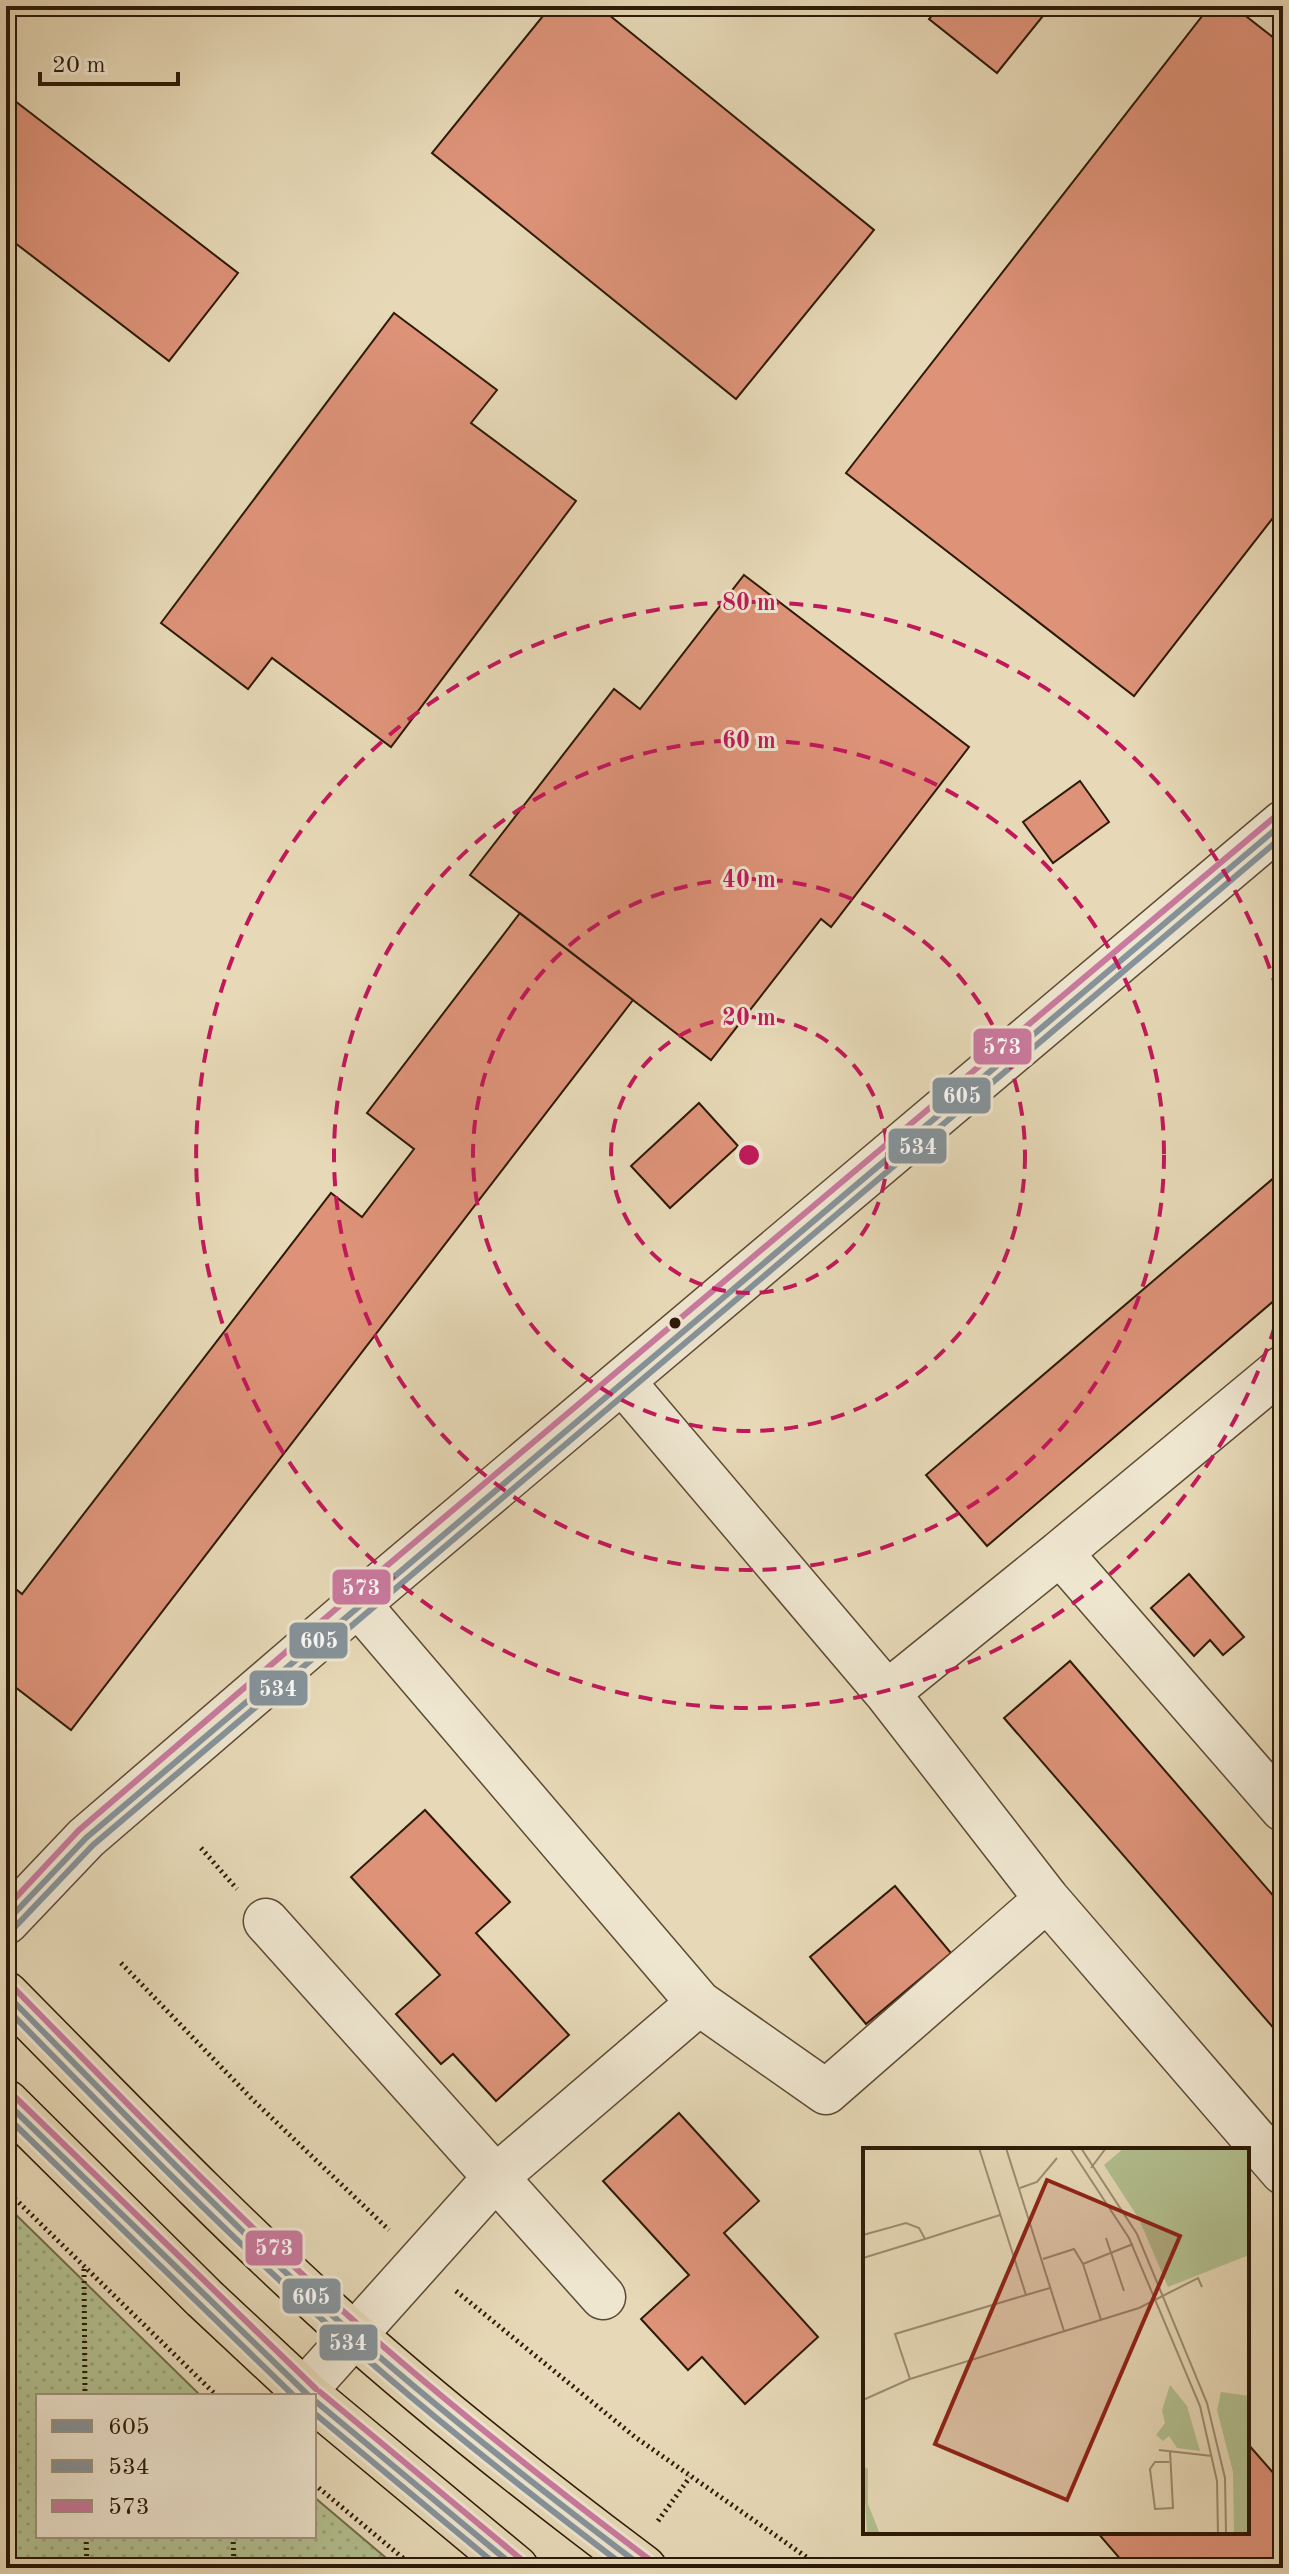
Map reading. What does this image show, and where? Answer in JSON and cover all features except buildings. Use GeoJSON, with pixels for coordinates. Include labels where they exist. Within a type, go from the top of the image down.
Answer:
{"type":"FeatureCollection","features":[{"type":"Feature","properties":{"kind":"main road"},"geometry":{"type":"LineString","coordinates":[[6,1994],[192,2181],[356,2336],[489,2450],[644,2568]]}},
{"type":"Feature","properties":{"kind":"main road"},"geometry":{"type":"LineString","coordinates":[[6,2102],[160,2256],[307,2394]]}},
{"type":"Feature","properties":{"kind":"main road"},"geometry":{"type":"LineString","coordinates":[[316,2402],[516,2568]]}},
{"type":"Feature","properties":{"kind":"street"},"geometry":{"type":"LineString","coordinates":[[6,1922],[86,1838],[358,1604],[1283,823]]}},
{"type":"Feature","properties":{"kind":"street"},"geometry":{"type":"LineString","coordinates":[[887,1693],[1283,1368]]}},
{"type":"Feature","properties":{"kind":"street"},"geometry":{"type":"LineString","coordinates":[[622,1381],[887,1693],[1047,1899],[1283,2172]]}},
{"type":"Feature","properties":{"kind":"street"},"geometry":{"type":"LineString","coordinates":[[1060,1553],[1283,1809]]}},
{"type":"Feature","properties":{"kind":"street"},"geometry":{"type":"LineString","coordinates":[[358,1604],[699,2003],[826,2092],[1047,1899]]}},
{"type":"Feature","properties":{"kind":"street"},"geometry":{"type":"LineString","coordinates":[[266,1921],[603,2297]]}},
{"type":"Feature","properties":{"kind":"street"},"geometry":{"type":"LineString","coordinates":[[311,2394],[356,2336],[496,2177],[699,2003]]}},
{"type":"Feature","properties":{"kind":"path"},"geometry":{"type":"LineString","coordinates":[[201,1848],[266,1921]]}},
{"type":"Feature","properties":{"kind":"path"},"geometry":{"type":"LineString","coordinates":[[6,2190],[215,2394]]}},
{"type":"Feature","properties":{"kind":"path"},"geometry":{"type":"LineString","coordinates":[[84,2269],[85,2394]]}},
{"type":"Feature","properties":{"kind":"path"},"geometry":{"type":"LineString","coordinates":[[316,2486],[415,2568]]}},
{"type":"Feature","properties":{"kind":"path"},"geometry":{"type":"LineString","coordinates":[[86,2538],[87,2568]]}},
{"type":"Feature","properties":{"kind":"path"},"geometry":{"type":"LineString","coordinates":[[233,2538],[234,2568]]}},
{"type":"Feature","properties":{"kind":"green space"},"geometry":{"type":"Polygon","coordinates":[[[6,2205],[199,2394],[36,2394],[36,2538],[316,2538],[316,2499],[398,2568],[6,2568],[6,2205]]]}},
{"type":"Feature","properties":{"kind":"transit line","name":"573"},"geometry":{"type":"LineString","coordinates":[[6,1908],[79,1830],[351,1596],[1277,815]]}},
{"type":"Feature","properties":{"kind":"transit line","name":"605"},"geometry":{"type":"LineString","coordinates":[[6,1922],[86,1838],[1283,823]]}},
{"type":"Feature","properties":{"kind":"transit line","name":"534"},"geometry":{"type":"LineString","coordinates":[[13,1929],[93,1845],[1283,836]]}},
{"type":"Feature","properties":{"kind":"transit line","name":"573"},"geometry":{"type":"LineString","coordinates":[[13,1987],[217,2193],[343,2311],[494,2439],[650,2560]]}},
{"type":"Feature","properties":{"kind":"transit line","name":"605"},"geometry":{"type":"LineString","coordinates":[[6,1994],[209,2198],[334,2317],[486,2446],[644,2568]]}},
{"type":"Feature","properties":{"kind":"transit line","name":"534"},"geometry":{"type":"LineString","coordinates":[[6,2008],[204,2208],[326,2323],[474,2449],[627,2568]]}},
{"type":"Feature","properties":{"kind":"transit line","name":"573"},"geometry":{"type":"LineString","coordinates":[[13,2095],[316,2389]]}},
{"type":"Feature","properties":{"kind":"transit line","name":"605"},"geometry":{"type":"LineString","coordinates":[[6,2102],[307,2394]]}},
{"type":"Feature","properties":{"kind":"transit line","name":"534"},"geometry":{"type":"LineString","coordinates":[[6,2116],[292,2394]]}},
{"type":"Feature","properties":{"kind":"transit line","name":"573"},"geometry":{"type":"LineString","coordinates":[[320,2392],[522,2560]]}},
{"type":"Feature","properties":{"kind":"transit line","name":"605"},"geometry":{"type":"LineString","coordinates":[[316,2402],[516,2568]]}},
{"type":"Feature","properties":{"kind":"transit line","name":"534"},"geometry":{"type":"LineString","coordinates":[[316,2415],[500,2568]]}}]}
